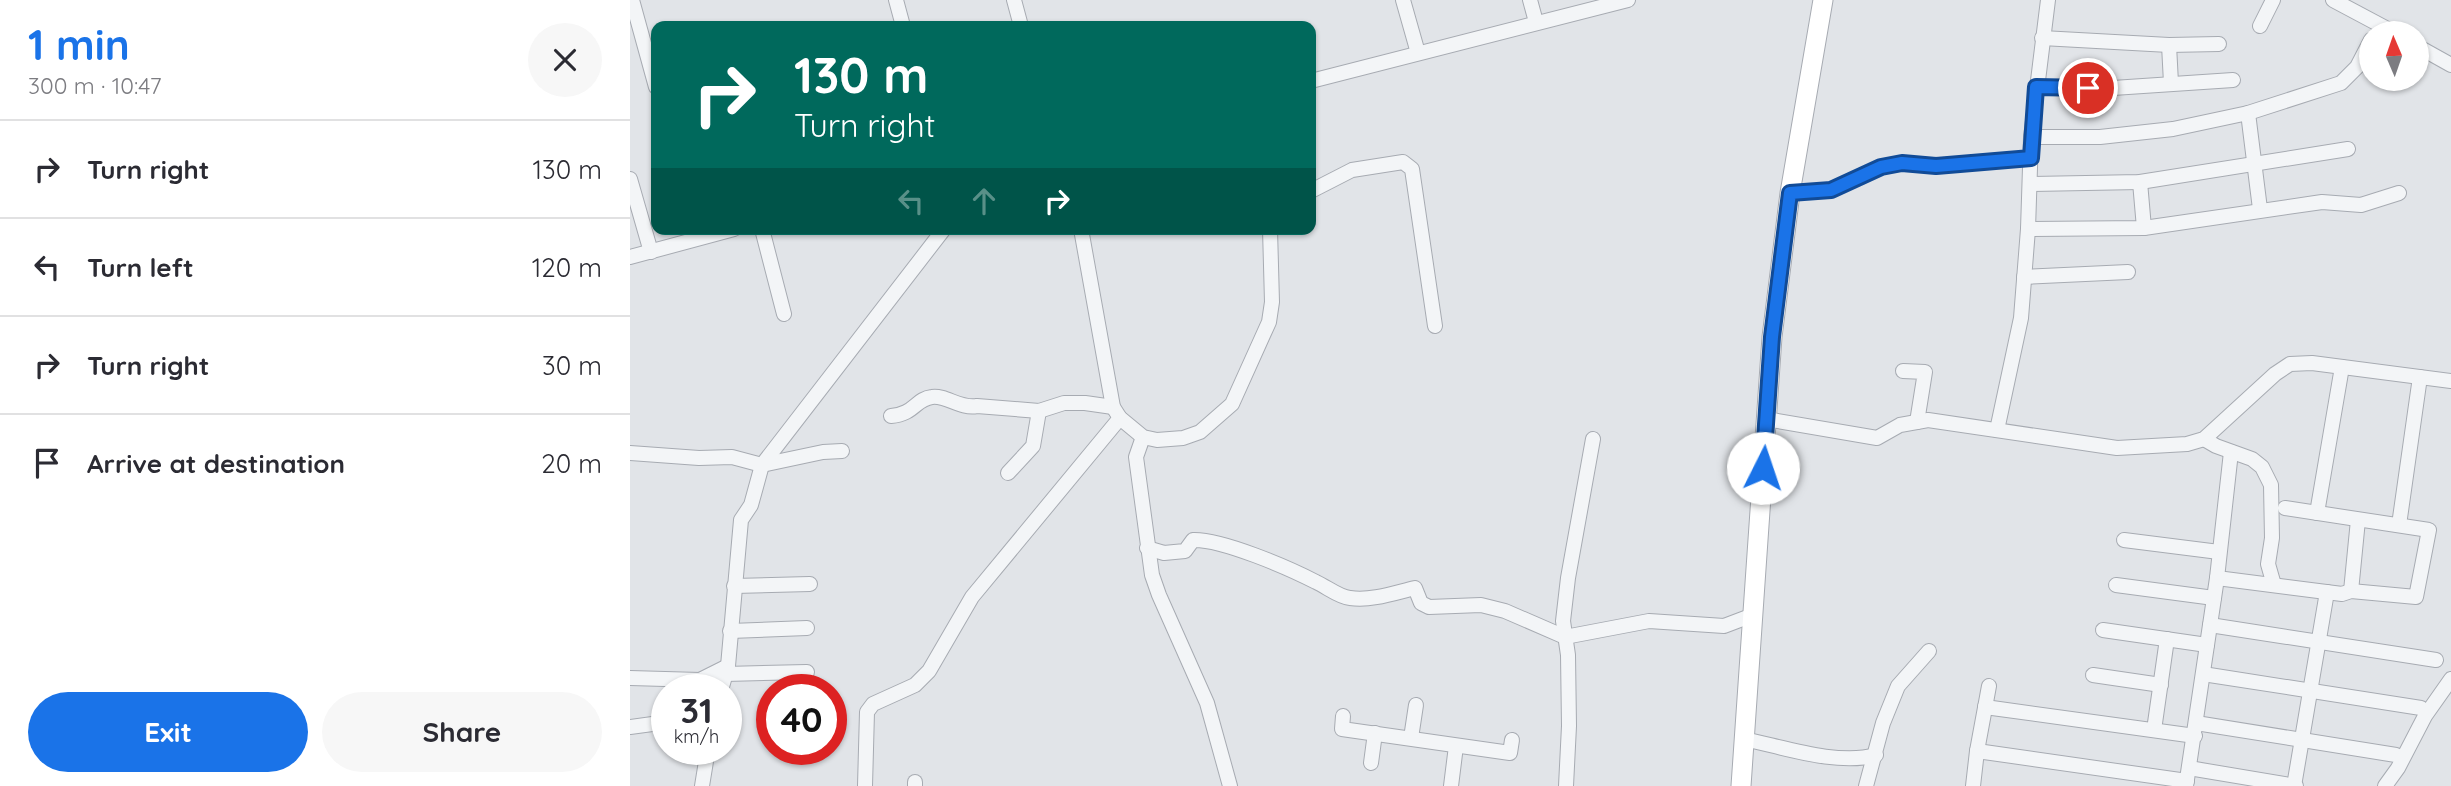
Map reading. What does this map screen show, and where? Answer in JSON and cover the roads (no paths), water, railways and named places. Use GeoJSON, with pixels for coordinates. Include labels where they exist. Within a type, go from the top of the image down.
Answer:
{"type":"FeatureCollection","features":[{"type":"Feature","properties":{"kind":"street"},"geometry":{"type":"LineString","coordinates":[[632,0],[651,69]]}},
{"type":"Feature","properties":{"kind":"street"},"geometry":{"type":"LineString","coordinates":[[896,0],[902,21]]}},
{"type":"Feature","properties":{"kind":"street"},"geometry":{"type":"LineString","coordinates":[[1014,0],[1020,21]]}},
{"type":"Feature","properties":{"kind":"street"},"geometry":{"type":"LineString","coordinates":[[1403,0],[1418,53]]}},
{"type":"Feature","properties":{"kind":"street"},"geometry":{"type":"LineString","coordinates":[[1530,0],[1536,22]]}},
{"type":"Feature","properties":{"kind":"street"},"geometry":{"type":"LineString","coordinates":[[1316,80],[1536,22],[1577,6],[1628,0]]}},
{"type":"Feature","properties":{"kind":"street"},"geometry":{"type":"LineString","coordinates":[[1741,786],[1772,337],[1790,193],[1823,0]]}},
{"type":"Feature","properties":{"kind":"street"},"geometry":{"type":"LineString","coordinates":[[1997,430],[2021,318],[2031,137],[2048,0]]}},
{"type":"Feature","properties":{"kind":"street"},"geometry":{"type":"LineString","coordinates":[[2260,26],[2273,0]]}},
{"type":"Feature","properties":{"kind":"street"},"geometry":{"type":"LineString","coordinates":[[2333,0],[2358,6],[2370,21]]}},
{"type":"Feature","properties":{"kind":"street"},"geometry":{"type":"LineString","coordinates":[[2042,38],[2169,45],[2219,44]]}},
{"type":"Feature","properties":{"kind":"street"},"geometry":{"type":"LineString","coordinates":[[2169,45],[2171,83]]}},
{"type":"Feature","properties":{"kind":"street"},"geometry":{"type":"LineString","coordinates":[[2429,53],[2451,65]]}},
{"type":"Feature","properties":{"kind":"street"},"geometry":{"type":"LineString","coordinates":[[2031,137],[2100,138],[2173,129],[2248,113],[2341,83],[2359,63]]}},
{"type":"Feature","properties":{"kind":"street"},"geometry":{"type":"LineString","coordinates":[[2036,87],[2113,88],[2234,80]]}},
{"type":"Feature","properties":{"kind":"street"},"geometry":{"type":"LineString","coordinates":[[2248,113],[2260,209]]}},
{"type":"Feature","properties":{"kind":"street"},"geometry":{"type":"LineString","coordinates":[[2030,184],[2140,182],[2348,149]]}},
{"type":"Feature","properties":{"kind":"street"},"geometry":{"type":"LineString","coordinates":[[1790,193],[1831,190],[1881,167],[1902,163],[1936,166],[2031,158]]}},
{"type":"Feature","properties":{"kind":"street"},"geometry":{"type":"LineString","coordinates":[[1316,188],[1352,170],[1403,162],[1412,169],[1435,326]]}},
{"type":"Feature","properties":{"kind":"street"},"geometry":{"type":"LineString","coordinates":[[630,179],[650,252]]}},
{"type":"Feature","properties":{"kind":"street"},"geometry":{"type":"LineString","coordinates":[[2140,182],[2144,228]]}},
{"type":"Feature","properties":{"kind":"street"},"geometry":{"type":"LineString","coordinates":[[2028,229],[2144,228],[2322,202],[2361,205],[2399,193]]}},
{"type":"Feature","properties":{"kind":"street"},"geometry":{"type":"LineString","coordinates":[[630,257],[696,235]]}},
{"type":"Feature","properties":{"kind":"street"},"geometry":{"type":"LineString","coordinates":[[764,235],[784,314]]}},
{"type":"Feature","properties":{"kind":"street"},"geometry":{"type":"LineString","coordinates":[[725,674],[740,520],[751,505],[762,465],[939,235]]}},
{"type":"Feature","properties":{"kind":"street"},"geometry":{"type":"LineString","coordinates":[[865,786],[867,712],[873,704],[915,685],[929,671],[972,597],[1117,413],[1082,235]]}},
{"type":"Feature","properties":{"kind":"street"},"geometry":{"type":"LineString","coordinates":[[891,416],[911,412],[921,400],[935,396],[968,408],[977,406],[1039,411],[1064,404],[1086,403],[1117,413],[1143,437],[1157,440],[1183,438],[1200,432],[1216,421],[1232,404],[1269,322],[1272,302],[1270,235]]}},
{"type":"Feature","properties":{"kind":"street"},"geometry":{"type":"LineString","coordinates":[[2024,277],[2128,272]]}},
{"type":"Feature","properties":{"kind":"street"},"geometry":{"type":"LineString","coordinates":[[1766,419],[1877,438],[1900,425],[1928,420],[2117,449],[2187,444],[2204,439],[2275,374],[2290,365],[2312,363],[2451,381]]}},
{"type":"Feature","properties":{"kind":"street"},"geometry":{"type":"LineString","coordinates":[[2317,513],[2342,367]]}},
{"type":"Feature","properties":{"kind":"street"},"geometry":{"type":"LineString","coordinates":[[1903,371],[1925,372],[1917,422]]}},
{"type":"Feature","properties":{"kind":"street"},"geometry":{"type":"LineString","coordinates":[[2399,525],[2420,377]]}},
{"type":"Feature","properties":{"kind":"street"},"geometry":{"type":"LineString","coordinates":[[1008,473],[1033,446],[1039,411]]}},
{"type":"Feature","properties":{"kind":"street"},"geometry":{"type":"LineString","coordinates":[[1143,437],[1136,457],[1147,548],[1159,595],[1207,703],[1230,786]]}},
{"type":"Feature","properties":{"kind":"street"},"geometry":{"type":"LineString","coordinates":[[1566,786],[1568,655],[1563,621],[1593,439]]}},
{"type":"Feature","properties":{"kind":"street"},"geometry":{"type":"LineString","coordinates":[[2204,439],[2252,459],[2262,467],[2271,485],[2273,538],[2269,564],[2274,585]]}},
{"type":"Feature","properties":{"kind":"street"},"geometry":{"type":"LineString","coordinates":[[630,453],[699,458],[732,457],[762,465],[824,452],[842,451]]}},
{"type":"Feature","properties":{"kind":"street"},"geometry":{"type":"LineString","coordinates":[[2188,778],[2217,578],[2231,452]]}},
{"type":"Feature","properties":{"kind":"street"},"geometry":{"type":"LineString","coordinates":[[2217,578],[2328,593],[2342,594],[2351,591],[2416,597],[2429,530],[2285,508]]}},
{"type":"Feature","properties":{"kind":"street"},"geometry":{"type":"LineString","coordinates":[[2351,591],[2358,520]]}},
{"type":"Feature","properties":{"kind":"street"},"geometry":{"type":"LineString","coordinates":[[1147,548],[1164,552],[1185,551],[1193,540],[1203,539],[1292,570],[1348,598],[1379,597],[1415,588],[1421,603],[1429,607],[1481,605],[1504,611],[1565,637],[1649,621],[1724,626],[1753,615]]}},
{"type":"Feature","properties":{"kind":"street"},"geometry":{"type":"LineString","coordinates":[[2124,540],[2220,552]]}},
{"type":"Feature","properties":{"kind":"street"},"geometry":{"type":"LineString","coordinates":[[734,586],[810,584]]}},
{"type":"Feature","properties":{"kind":"street"},"geometry":{"type":"LineString","coordinates":[[2116,585],[2214,598]]}},
{"type":"Feature","properties":{"kind":"street"},"geometry":{"type":"LineString","coordinates":[[1977,751],[2188,778],[2295,786],[2328,593]]}},
{"type":"Feature","properties":{"kind":"street"},"geometry":{"type":"LineString","coordinates":[[2210,625],[2436,660]]}},
{"type":"Feature","properties":{"kind":"street"},"geometry":{"type":"LineString","coordinates":[[730,631],[807,628]]}},
{"type":"Feature","properties":{"kind":"street"},"geometry":{"type":"LineString","coordinates":[[2103,630],[2207,645]]}},
{"type":"Feature","properties":{"kind":"street"},"geometry":{"type":"LineString","coordinates":[[2154,730],[2167,639]]}},
{"type":"Feature","properties":{"kind":"street"},"geometry":{"type":"LineString","coordinates":[[1866,786],[1883,723],[1898,686],[1929,651]]}},
{"type":"Feature","properties":{"kind":"street"},"geometry":{"type":"LineString","coordinates":[[630,678],[700,680],[726,670],[807,672]]}},
{"type":"Feature","properties":{"kind":"street"},"geometry":{"type":"LineString","coordinates":[[2203,674],[2421,708]]}},
{"type":"Feature","properties":{"kind":"street"},"geometry":{"type":"LineString","coordinates":[[2093,675],[2161,685]]}},
{"type":"Feature","properties":{"kind":"street"},"geometry":{"type":"LineString","coordinates":[[2385,786],[2398,768],[2425,716],[2451,680]]}},
{"type":"Feature","properties":{"kind":"street"},"geometry":{"type":"LineString","coordinates":[[1973,786],[1989,686]]}},
{"type":"Feature","properties":{"kind":"street"},"geometry":{"type":"LineString","coordinates":[[1411,738],[1416,705]]}},
{"type":"Feature","properties":{"kind":"street"},"geometry":{"type":"LineString","coordinates":[[1985,707],[2154,730],[2196,729],[2302,740],[2396,755]]}},
{"type":"Feature","properties":{"kind":"street"},"geometry":{"type":"LineString","coordinates":[[1343,716],[1342,729],[1456,746],[1510,753],[1512,740]]}},
{"type":"Feature","properties":{"kind":"street"},"geometry":{"type":"LineString","coordinates":[[630,727],[651,724]]}},
{"type":"Feature","properties":{"kind":"street"},"geometry":{"type":"LineString","coordinates":[[1371,763],[1375,733]]}},
{"type":"Feature","properties":{"kind":"street"},"geometry":{"type":"LineString","coordinates":[[1744,739],[1819,755],[1860,760],[1876,755]]}},
{"type":"Feature","properties":{"kind":"street"},"geometry":{"type":"LineString","coordinates":[[1451,786],[1456,746]]}},
{"type":"Feature","properties":{"kind":"street"},"geometry":{"type":"LineString","coordinates":[[702,786],[705,765]]}}]}
